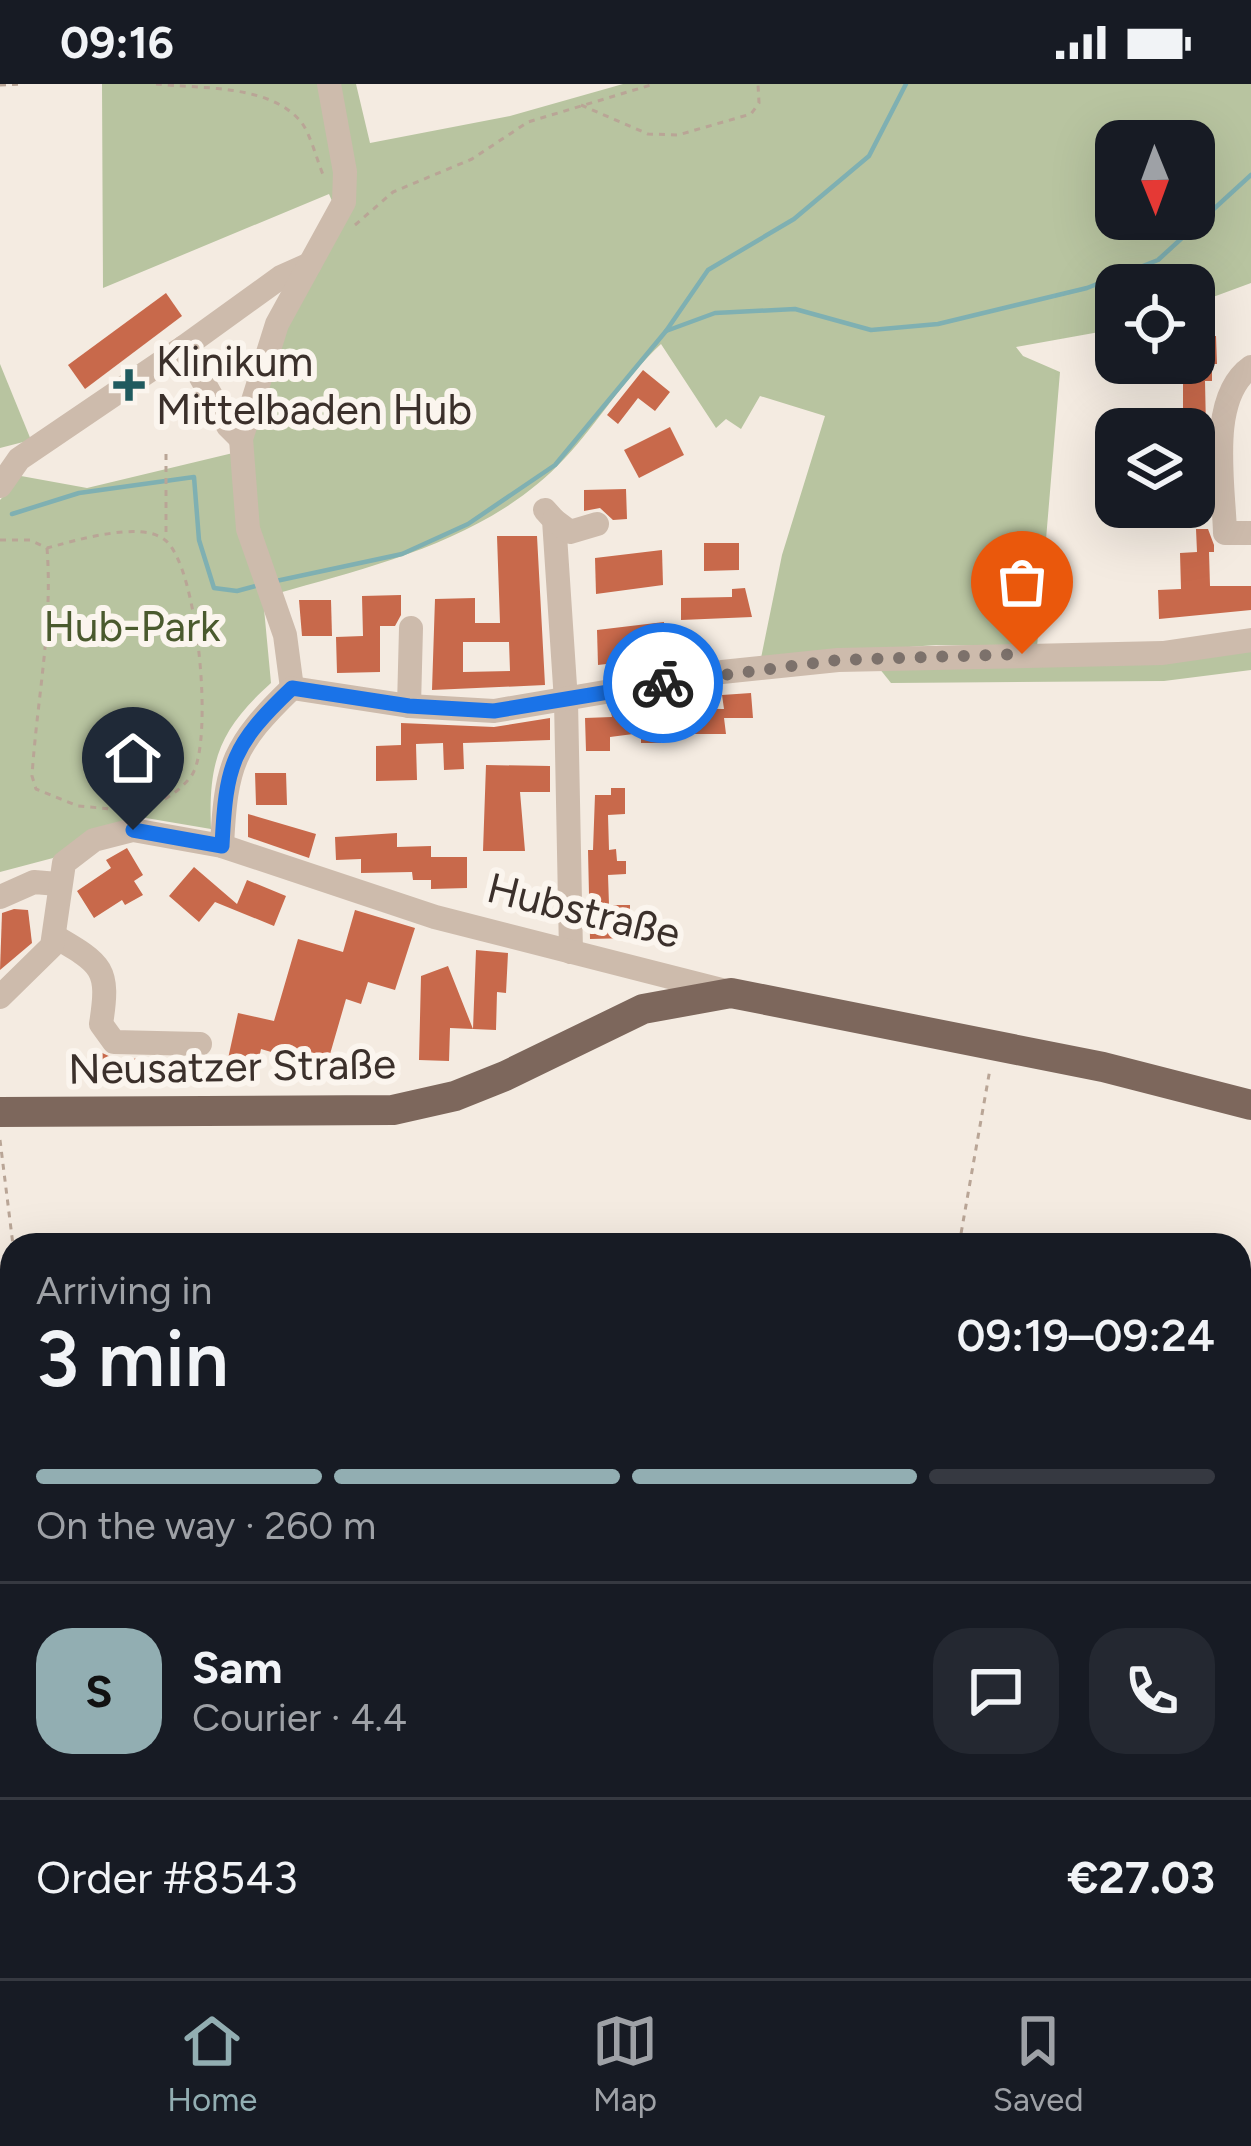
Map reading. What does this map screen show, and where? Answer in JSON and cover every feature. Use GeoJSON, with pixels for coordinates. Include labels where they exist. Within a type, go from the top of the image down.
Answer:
{"type":"FeatureCollection","features":[{"type":"Feature","properties":{"kind":"main road","name":"Hubstraße"},"geometry":{"type":"LineString","coordinates":[[731,993],[994,1044],[1251,1105]]}},
{"type":"Feature","properties":{"kind":"main road","name":"Neusatzer Straße"},"geometry":{"type":"LineString","coordinates":[[0,1112],[393,1110],[455,1096],[505,1076],[643,1009],[731,993]]}},
{"type":"Feature","properties":{"kind":"street"},"geometry":{"type":"LineString","coordinates":[[292,688],[285,634],[248,529],[242,439],[278,324],[310,264],[342,229],[345,172],[329,84]]}},
{"type":"Feature","properties":{"kind":"street"},"geometry":{"type":"LineString","coordinates":[[0,486],[19,459],[281,277],[310,264]]}},
{"type":"Feature","properties":{"kind":"street"},"geometry":{"type":"LineString","coordinates":[[184,346],[228,426],[242,439]]}},
{"type":"Feature","properties":{"kind":"street"},"geometry":{"type":"LineString","coordinates":[[1251,367],[1232,388],[1226,407],[1223,467],[1226,533],[1251,533]]}},
{"type":"Feature","properties":{"kind":"street"},"geometry":{"type":"LineString","coordinates":[[572,952],[566,701],[549,515],[570,532],[598,524]]}},
{"type":"Feature","properties":{"kind":"street"},"geometry":{"type":"LineString","coordinates":[[409,706],[410,628]]}},
{"type":"Feature","properties":{"kind":"street"},"geometry":{"type":"LineString","coordinates":[[292,688],[409,706],[494,711],[722,672],[838,660],[1163,653],[1251,640]]}},
{"type":"Feature","properties":{"kind":"street"},"geometry":{"type":"LineString","coordinates":[[222,846],[225,784],[246,732],[292,688]]}},
{"type":"Feature","properties":{"kind":"street","name":"Hubstraße"},"geometry":{"type":"LineString","coordinates":[[58,884],[64,863],[94,840],[133,830],[222,846],[435,917],[731,993]]}},
{"type":"Feature","properties":{"kind":"street"},"geometry":{"type":"LineString","coordinates":[[0,897],[34,882],[58,884],[54,936],[35,968],[0,997]]}},
{"type":"Feature","properties":{"kind":"street"},"geometry":{"type":"LineString","coordinates":[[54,936],[104,970],[108,984],[101,1024],[115,1042],[200,1044]]}},
{"type":"Feature","properties":{"kind":"path"},"geometry":{"type":"LineString","coordinates":[[0,85],[24,84]]}},
{"type":"Feature","properties":{"kind":"path"},"geometry":{"type":"LineString","coordinates":[[156,84],[245,92],[284,106],[303,124],[327,184],[344,202]]}},
{"type":"Feature","properties":{"kind":"path"},"geometry":{"type":"LineString","coordinates":[[342,229],[393,192],[472,159],[528,122],[654,84]]}},
{"type":"Feature","properties":{"kind":"path"},"geometry":{"type":"LineString","coordinates":[[579,104],[648,134],[679,135],[752,114],[759,103],[758,84]]}},
{"type":"Feature","properties":{"kind":"path"},"geometry":{"type":"LineString","coordinates":[[47,548],[46,655],[38,680],[32,776],[36,789],[78,806],[138,810],[172,794],[193,773],[201,748],[202,684],[193,618],[166,540],[166,454]]}},
{"type":"Feature","properties":{"kind":"path"},"geometry":{"type":"LineString","coordinates":[[0,540],[30,540],[47,548],[102,534],[166,540]]}},
{"type":"Feature","properties":{"kind":"path"},"geometry":{"type":"LineString","coordinates":[[960,1233],[994,1044]]}},
{"type":"Feature","properties":{"kind":"path"},"geometry":{"type":"LineString","coordinates":[[0,1140],[12,1233]]}},
{"type":"Feature","properties":{"kind":"green space"},"geometry":{"type":"Polygon","coordinates":[[[102,84],[324,84],[338,156],[335,208],[329,194],[103,288],[102,84]]]}},
{"type":"Feature","properties":{"kind":"green space"},"geometry":{"type":"Polygon","coordinates":[[[334,84],[356,84],[370,143],[510,116],[623,84],[1251,84],[1251,283],[1215,296],[1215,264],[1095,264],[1095,333],[1016,347],[1023,356],[1060,372],[1037,647],[936,645],[761,658],[782,555],[825,416],[760,396],[741,429],[726,419],[716,428],[661,344],[565,458],[502,509],[392,560],[275,594],[258,544],[248,448],[288,319],[340,227],[334,84]]]}},
{"type":"Feature","properties":{"kind":"green space"},"geometry":{"type":"Polygon","coordinates":[[[0,364],[31,440],[0,448],[0,364]]]}},
{"type":"Feature","properties":{"kind":"green space","name":"Hub-Park"},"geometry":{"type":"Polygon","coordinates":[[[233,453],[263,598],[271,683],[240,716],[221,747],[212,784],[211,829],[140,817],[91,831],[53,858],[0,872],[0,500],[21,476],[87,488],[233,453]]]}},
{"type":"Feature","properties":{"kind":"green space"},"geometry":{"type":"Polygon","coordinates":[[[1251,650],[1251,670],[1164,681],[891,683],[879,668],[1251,650]]]}},
{"type":"Feature","properties":{"kind":"building"},"geometry":{"type":"Polygon","coordinates":[[[166,293],[182,316],[85,389],[68,365],[166,293]]]}},
{"type":"Feature","properties":{"kind":"building"},"geometry":{"type":"Polygon","coordinates":[[[643,370],[670,392],[655,411],[638,398],[618,424],[607,415],[643,370]]]}},
{"type":"Feature","properties":{"kind":"building"},"geometry":{"type":"Polygon","coordinates":[[[1183,384],[1205,384],[1206,408],[1183,408],[1183,384]]]}},
{"type":"Feature","properties":{"kind":"building"},"geometry":{"type":"Polygon","coordinates":[[[670,427],[684,455],[639,478],[624,450],[670,427]]]}},
{"type":"Feature","properties":{"kind":"building"},"geometry":{"type":"Polygon","coordinates":[[[626,489],[627,519],[613,520],[600,508],[584,511],[584,490],[626,489]]]}},
{"type":"Feature","properties":{"kind":"building"},"geometry":{"type":"Polygon","coordinates":[[[1196,529],[1208,529],[1214,545],[1214,552],[1209,552],[1210,586],[1251,586],[1251,610],[1159,619],[1158,590],[1181,589],[1180,553],[1197,552],[1196,529]]]}},
{"type":"Feature","properties":{"kind":"building"},"geometry":{"type":"Polygon","coordinates":[[[497,536],[537,536],[545,685],[432,690],[435,599],[475,598],[475,623],[500,623],[497,536]],[[463,642],[463,672],[510,671],[509,642],[463,642]]]}},
{"type":"Feature","properties":{"kind":"building"},"geometry":{"type":"Polygon","coordinates":[[[704,543],[739,543],[739,570],[704,571],[704,543]]]}},
{"type":"Feature","properties":{"kind":"building"},"geometry":{"type":"Polygon","coordinates":[[[662,550],[663,585],[596,594],[595,558],[662,550]]]}},
{"type":"Feature","properties":{"kind":"building"},"geometry":{"type":"Polygon","coordinates":[[[745,588],[752,617],[681,620],[681,598],[732,597],[732,589],[745,588]]]}},
{"type":"Feature","properties":{"kind":"building"},"geometry":{"type":"Polygon","coordinates":[[[401,595],[401,615],[395,626],[380,626],[380,672],[337,673],[336,637],[363,636],[362,596],[401,595]]]}},
{"type":"Feature","properties":{"kind":"building"},"geometry":{"type":"Polygon","coordinates":[[[299,600],[331,600],[332,636],[302,636],[299,600]]]}},
{"type":"Feature","properties":{"kind":"building"},"geometry":{"type":"Polygon","coordinates":[[[664,622],[665,657],[598,665],[597,630],[664,622]]]}},
{"type":"Feature","properties":{"kind":"building"},"geometry":{"type":"Polygon","coordinates":[[[751,693],[753,718],[724,718],[726,734],[661,734],[661,743],[641,743],[641,733],[610,737],[610,751],[586,751],[585,718],[612,717],[610,708],[724,709],[722,695],[751,693]]]}},
{"type":"Feature","properties":{"kind":"building"},"geometry":{"type":"Polygon","coordinates":[[[550,718],[550,740],[463,743],[464,769],[444,770],[443,743],[416,744],[417,780],[376,781],[376,746],[401,745],[401,723],[494,727],[550,718]]]}},
{"type":"Feature","properties":{"kind":"building"},"geometry":{"type":"Polygon","coordinates":[[[486,765],[550,766],[550,792],[520,792],[525,851],[483,851],[486,765]]]}},
{"type":"Feature","properties":{"kind":"building"},"geometry":{"type":"Polygon","coordinates":[[[255,773],[286,773],[287,805],[256,805],[255,773]]]}},
{"type":"Feature","properties":{"kind":"building"},"geometry":{"type":"Polygon","coordinates":[[[611,788],[625,788],[625,814],[608,815],[609,850],[616,849],[617,861],[626,861],[626,874],[608,875],[609,905],[630,905],[630,938],[590,939],[588,850],[593,850],[595,795],[611,795],[611,788]]]}},
{"type":"Feature","properties":{"kind":"building"},"geometry":{"type":"Polygon","coordinates":[[[248,814],[316,834],[309,858],[248,837],[248,814]]]}},
{"type":"Feature","properties":{"kind":"building"},"geometry":{"type":"Polygon","coordinates":[[[397,833],[397,847],[431,846],[431,857],[467,857],[467,888],[431,889],[431,880],[413,880],[412,872],[361,873],[361,859],[336,860],[335,837],[397,833]]]}},
{"type":"Feature","properties":{"kind":"building"},"geometry":{"type":"Polygon","coordinates":[[[127,848],[143,875],[134,881],[143,895],[125,905],[122,900],[94,918],[77,891],[111,868],[106,860],[127,848]]]}},
{"type":"Feature","properties":{"kind":"building"},"geometry":{"type":"Polygon","coordinates":[[[194,867],[237,904],[247,880],[286,896],[274,926],[215,902],[199,922],[169,896],[194,867]]]}},
{"type":"Feature","properties":{"kind":"building"},"geometry":{"type":"Polygon","coordinates":[[[28,910],[32,943],[0,970],[2,913],[28,910]]]}},
{"type":"Feature","properties":{"kind":"building"},"geometry":{"type":"Polygon","coordinates":[[[355,910],[415,928],[395,990],[368,982],[361,1004],[346,999],[326,1068],[261,1049],[254,1083],[224,1077],[238,1013],[274,1021],[298,939],[343,952],[355,910]]]}},
{"type":"Feature","properties":{"kind":"building"},"geometry":{"type":"Polygon","coordinates":[[[476,950],[508,953],[506,993],[497,992],[496,1030],[473,1029],[476,950]]]}},
{"type":"Feature","properties":{"kind":"building"},"geometry":{"type":"Polygon","coordinates":[[[448,966],[473,1029],[450,1028],[449,1061],[419,1060],[421,976],[448,966]]]}},
{"type":"Feature","properties":{"kind":"building"},"geometry":{"type":"Polygon","coordinates":[[[98,1051],[113,1058],[183,1060],[183,1065],[164,1065],[170,1084],[96,1082],[98,1051]]]}},
{"type":"Feature","properties":{"kind":"waterway"},"geometry":{"type":"LineString","coordinates":[[666,331],[708,270],[794,219],[869,156],[906,84]]}},
{"type":"Feature","properties":{"kind":"waterway"},"geometry":{"type":"LineString","coordinates":[[276,581],[402,554],[468,524],[555,465],[666,331],[715,313],[795,309],[871,330],[938,324],[1087,288],[1158,260],[1251,175]]}},
{"type":"Feature","properties":{"kind":"waterway"},"geometry":{"type":"LineString","coordinates":[[12,514],[79,493],[194,477],[199,540],[214,588],[237,591],[259,585]]}},
{"type":"Feature","properties":{"kind":"way so far"},"geometry":{"type":"LineString","coordinates":[[663,683],[838,660],[1022,654]]}},
{"type":"Feature","properties":{"kind":"place","name":"Klinikum Mittelbaden Hub"},"geometry":{"type":"Point","coordinates":[129,385]}},
{"type":"Feature","properties":{"kind":"route"},"geometry":{"type":"LineString","coordinates":[[133,830],[222,846],[225,784],[246,732],[292,688],[409,706],[494,711],[663,683]]}}]}
